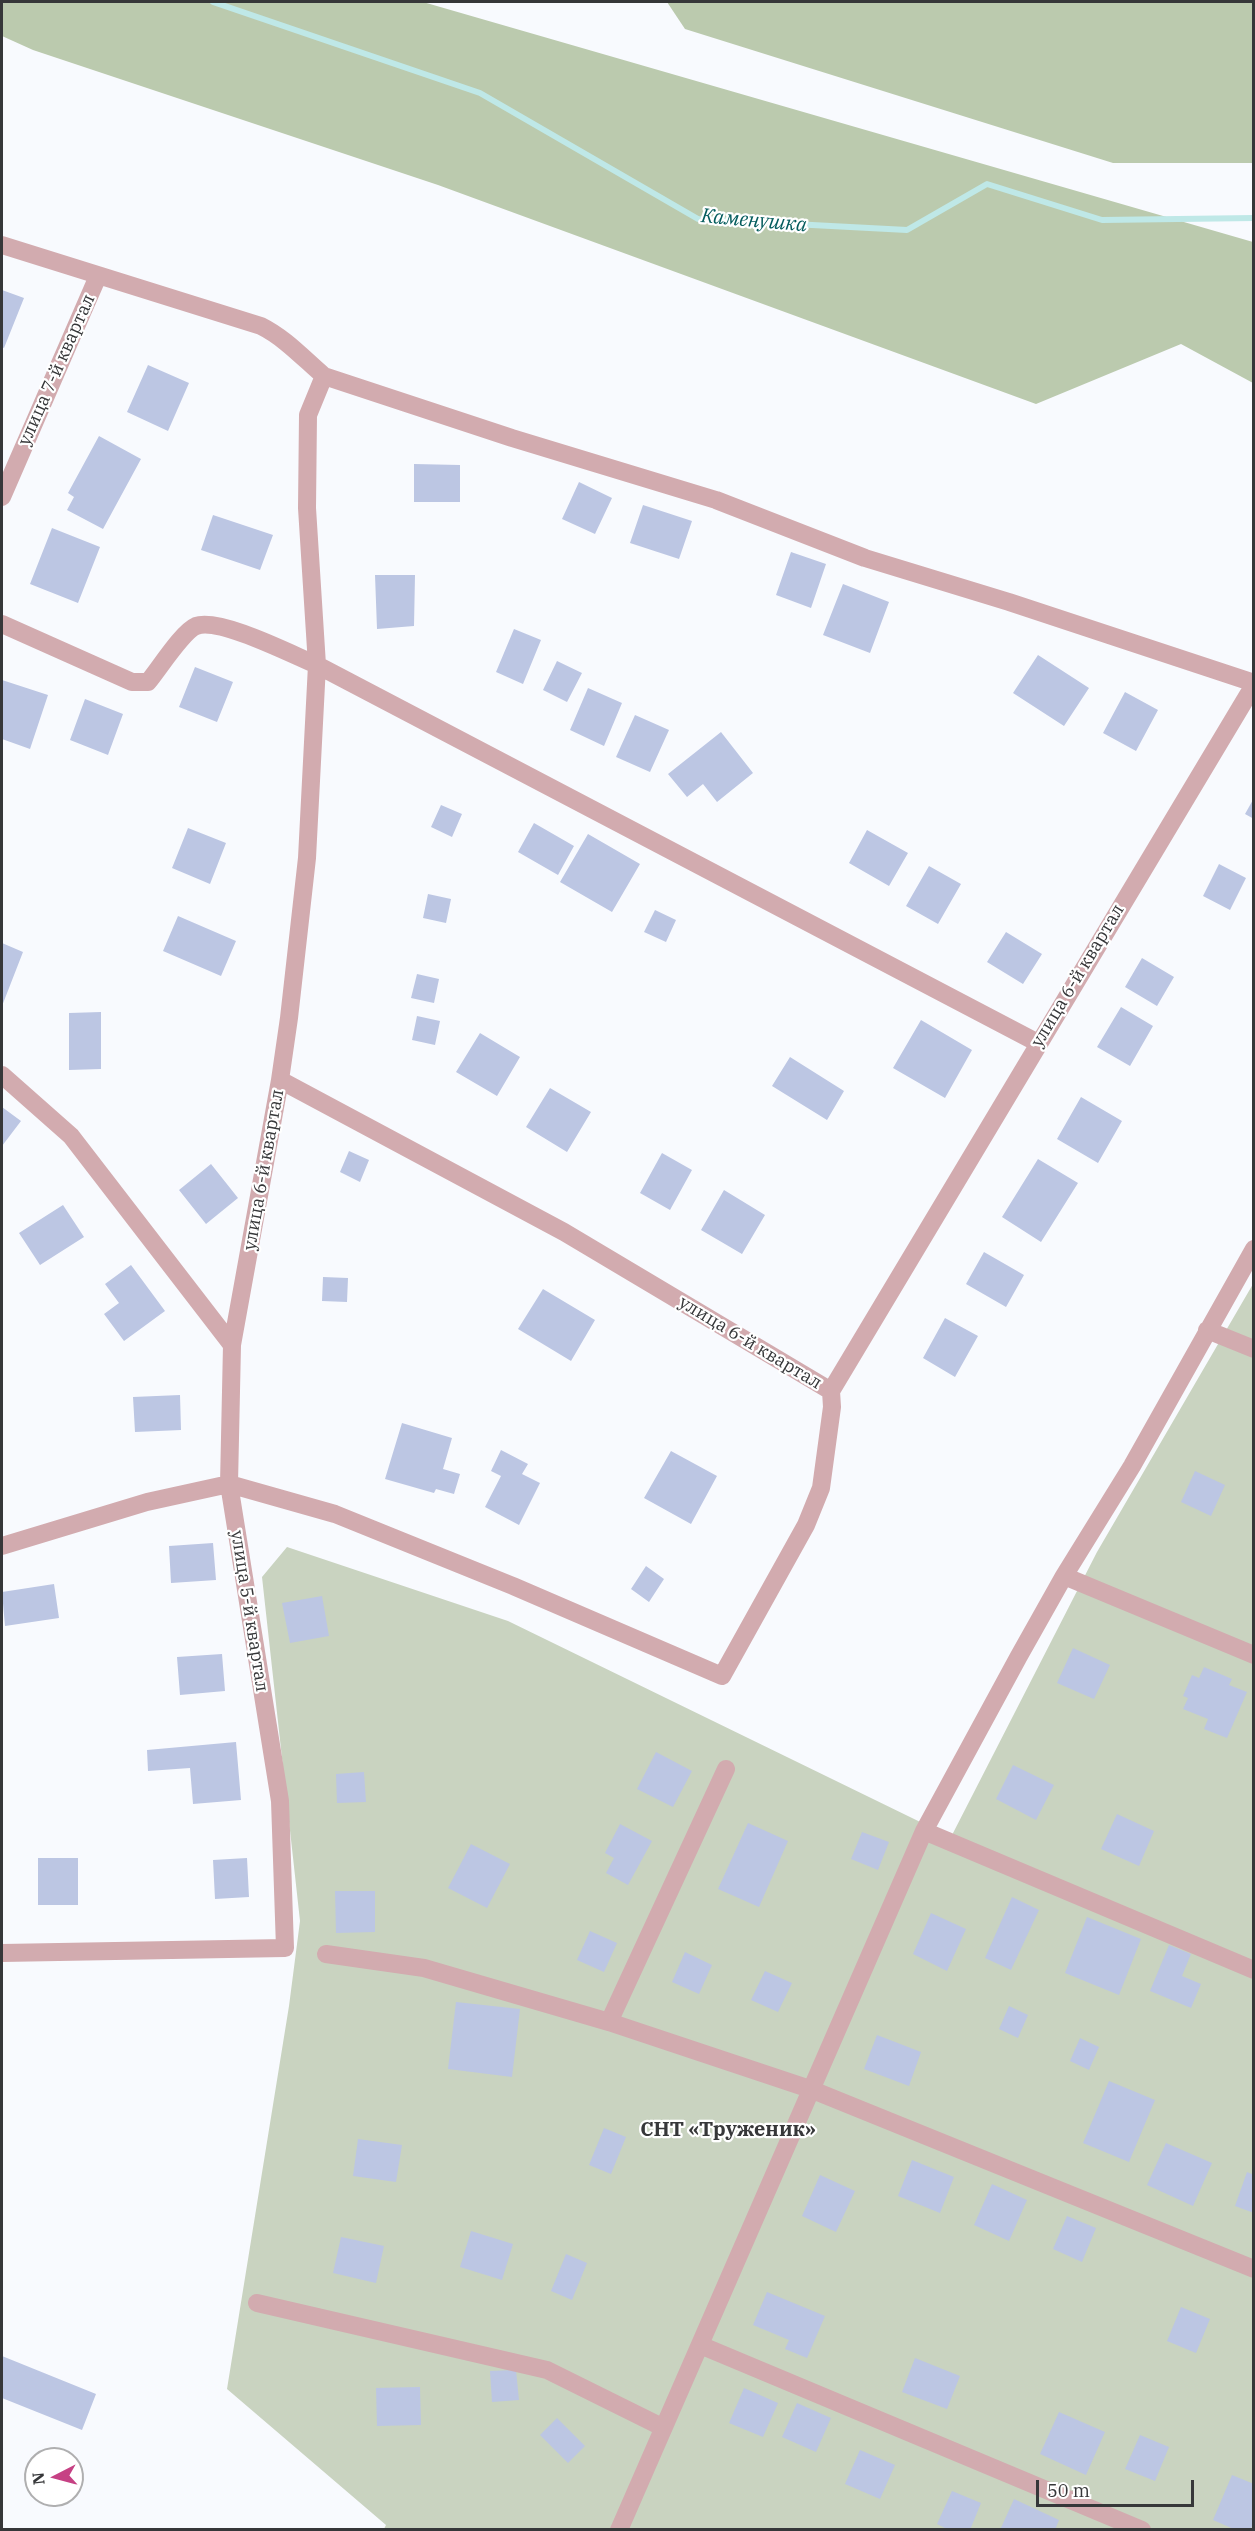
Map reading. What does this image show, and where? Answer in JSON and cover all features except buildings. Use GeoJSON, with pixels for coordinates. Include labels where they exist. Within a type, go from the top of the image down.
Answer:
{"type":"FeatureCollection","features":[{"type":"Feature","properties":{"kind":"street"},"geometry":{"type":"LineString","coordinates":[[2,245],[261,326],[281,336],[324,376],[512,438],[716,500],[865,558],[1009,602],[1254,684]]}},
{"type":"Feature","properties":{"kind":"street","name":"улица 7-й квартал"},"geometry":{"type":"LineString","coordinates":[[2,497],[98,276]]}},
{"type":"Feature","properties":{"kind":"street"},"geometry":{"type":"LineString","coordinates":[[280,1080],[290,1017],[307,858],[317,665],[307,508],[308,415],[324,376]]}},
{"type":"Feature","properties":{"kind":"street"},"geometry":{"type":"LineString","coordinates":[[2,624],[132,682],[148,681],[175,646],[195,626],[214,625],[235,630],[317,665],[1038,1043]]}},
{"type":"Feature","properties":{"kind":"street","name":"улица 6-й квартал"},"geometry":{"type":"LineString","coordinates":[[232,1345],[280,1080],[564,1232],[831,1390],[1254,684]]}},
{"type":"Feature","properties":{"kind":"street"},"geometry":{"type":"LineString","coordinates":[[2,1075],[71,1136],[232,1345]]}},
{"type":"Feature","properties":{"kind":"street"},"geometry":{"type":"LineString","coordinates":[[619,2529],[924,1832],[1064,1576],[1132,1466],[1254,1249]]}},
{"type":"Feature","properties":{"kind":"street"},"geometry":{"type":"LineString","coordinates":[[1207,1330],[1254,1349]]}},
{"type":"Feature","properties":{"kind":"street","name":"улица 5-й квартал"},"geometry":{"type":"LineString","coordinates":[[2,1953],[285,1948],[280,1801],[229,1485],[232,1345]]}},
{"type":"Feature","properties":{"kind":"street"},"geometry":{"type":"LineString","coordinates":[[2,1546],[147,1502],[229,1485],[335,1514],[513,1586],[722,1676],[806,1525],[821,1488],[832,1407],[831,1390]]}},
{"type":"Feature","properties":{"kind":"street"},"geometry":{"type":"LineString","coordinates":[[1064,1576],[1254,1655]]}},
{"type":"Feature","properties":{"kind":"street"},"geometry":{"type":"LineString","coordinates":[[609,2022],[726,1769]]}},
{"type":"Feature","properties":{"kind":"street"},"geometry":{"type":"LineString","coordinates":[[924,1832],[1254,1970]]}},
{"type":"Feature","properties":{"kind":"street"},"geometry":{"type":"LineString","coordinates":[[326,1954],[424,1968],[609,2022],[810,2089],[1254,2269]]}},
{"type":"Feature","properties":{"kind":"street"},"geometry":{"type":"LineString","coordinates":[[257,2304],[547,2370],[662,2427]]}},
{"type":"Feature","properties":{"kind":"street"},"geometry":{"type":"LineString","coordinates":[[700,2345],[1142,2529]]}},
{"type":"Feature","properties":{"kind":"green space"},"geometry":{"type":"Polygon","coordinates":[[[2,2],[423,2],[1253,242],[1253,383],[1181,344],[1036,404],[438,185],[33,50],[2,36],[2,2]]]}},
{"type":"Feature","properties":{"kind":"green space"},"geometry":{"type":"Polygon","coordinates":[[[667,2],[1253,2],[1253,163],[1113,163],[685,29],[667,2]]]}},
{"type":"Feature","properties":{"kind":"green space","name":"СНТ «Труженик»"},"geometry":{"type":"Polygon","coordinates":[[[1253,1284],[1253,2529],[384,2529],[386,2525],[227,2389],[289,2006],[300,1921],[262,1577],[287,1547],[508,1621],[951,1837],[1097,1552],[1253,1284]]]}},
{"type":"Feature","properties":{"kind":"waterway","name":"Каменушка"},"geometry":{"type":"LineString","coordinates":[[213,2],[480,93],[698,219],[907,230],[987,184],[1102,220],[1254,218]]}},
{"type":"Feature","properties":{"kind":"district","name":"СНТ «Труженик»"},"geometry":{"type":"Point","coordinates":[728,2130]}}]}
